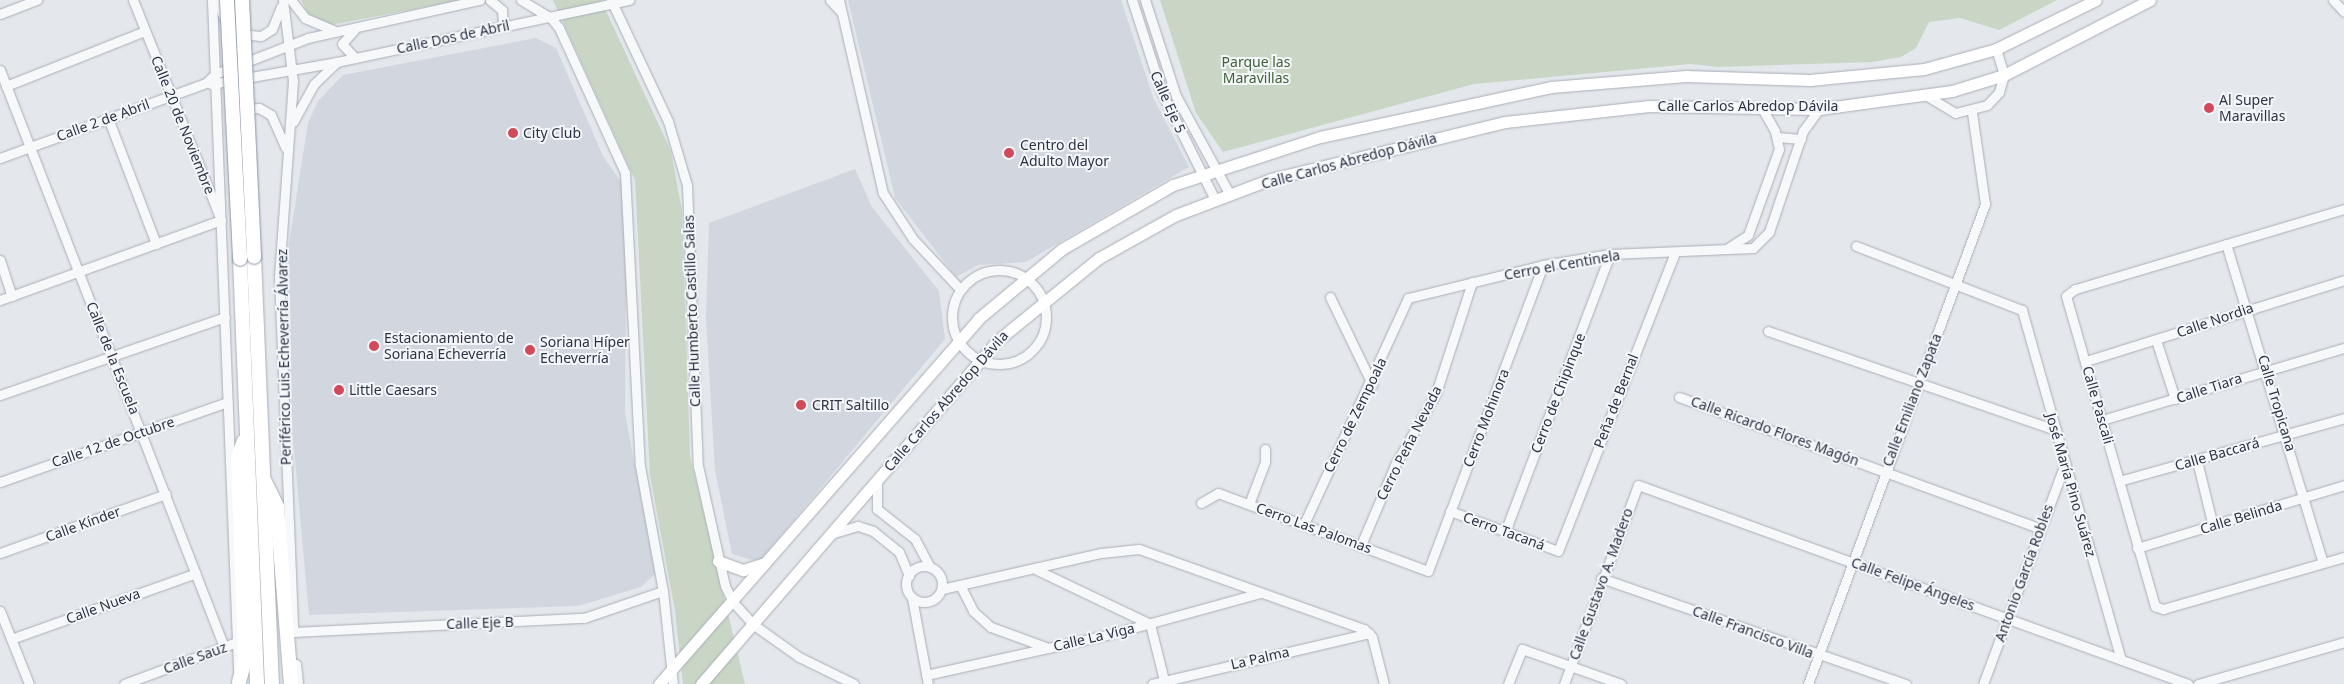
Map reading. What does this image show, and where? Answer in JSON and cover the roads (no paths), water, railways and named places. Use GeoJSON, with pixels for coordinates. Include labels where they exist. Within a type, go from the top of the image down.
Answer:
{"type":"FeatureCollection","features":[{"type":"Feature","properties":{"kind":"highway","name":"Periférico Luis Echeverría Álvarez"},"geometry":{"type":"LineString","coordinates":[[227,0],[265,482],[272,684]]}},
{"type":"Feature","properties":{"kind":"highway","name":"Periférico Luis Echeverría Álvarez"},"geometry":{"type":"LineString","coordinates":[[242,0],[247,258],[247,436],[258,684]]}},
{"type":"Feature","properties":{"kind":"highway"},"geometry":{"type":"LineString","coordinates":[[238,683],[245,659],[238,458],[247,436]]}},
{"type":"Feature","properties":{"kind":"highway"},"geometry":{"type":"LineString","coordinates":[[265,482],[277,507],[291,684]]}},
{"type":"Feature","properties":{"kind":"main road","name":"Calle Carlos Abredop Dávila"},"geometry":{"type":"LineString","coordinates":[[660,684],[769,562],[957,340],[1025,277],[1093,228],[1201,173],[1320,137],[1551,87],[1686,76],[1810,80],[1865,77],[1940,66],[1996,49],[2096,0]]}},
{"type":"Feature","properties":{"kind":"main road","name":"Calle Carlos Abredop Dávila"},"geometry":{"type":"LineString","coordinates":[[701,684],[754,626],[979,360],[1043,300],[1135,236],[1215,200],[1317,167],[1505,122],[1649,106],[1819,109],[1927,96],[2004,75],[2149,1]]}},
{"type":"Feature","properties":{"kind":"main road"},"geometry":{"type":"LineString","coordinates":[[718,561],[743,570],[769,562]]}},
{"type":"Feature","properties":{"kind":"street"},"geometry":{"type":"LineString","coordinates":[[0,14],[37,0]]}},
{"type":"Feature","properties":{"kind":"street","name":"Calle 20 de Noviembre"},"geometry":{"type":"LineString","coordinates":[[133,0],[222,220]]}},
{"type":"Feature","properties":{"kind":"street"},"geometry":{"type":"LineString","coordinates":[[212,0],[222,220],[238,683]]}},
{"type":"Feature","properties":{"kind":"street"},"geometry":{"type":"LineString","coordinates":[[217,0],[229,27],[249,37],[272,29],[283,0]]}},
{"type":"Feature","properties":{"kind":"street","name":"Periférico Luis Echeverría Álvarez"},"geometry":{"type":"LineString","coordinates":[[283,0],[292,71],[291,125],[280,276],[294,632],[298,684]]}},
{"type":"Feature","properties":{"kind":"street"},"geometry":{"type":"LineString","coordinates":[[291,0],[305,18],[338,31]]}},
{"type":"Feature","properties":{"kind":"street"},"geometry":{"type":"LineString","coordinates":[[289,45],[338,31],[480,0]]}},
{"type":"Feature","properties":{"kind":"street"},"geometry":{"type":"LineString","coordinates":[[490,0],[502,10],[503,26]]}},
{"type":"Feature","properties":{"kind":"street"},"geometry":{"type":"LineString","coordinates":[[521,0],[551,18],[565,39],[625,173],[640,466],[662,591],[673,684]]}},
{"type":"Feature","properties":{"kind":"street","name":"Calle Dos de Abril"},"geometry":{"type":"LineString","coordinates":[[292,71],[503,26],[551,18],[612,2],[629,0]]}},
{"type":"Feature","properties":{"kind":"street"},"geometry":{"type":"LineString","coordinates":[[830,0],[841,12]]}},
{"type":"Feature","properties":{"kind":"street"},"geometry":{"type":"LineString","coordinates":[[839,0],[883,193],[912,239],[960,289]]}},
{"type":"Feature","properties":{"kind":"street","name":"Calle Eje 5"},"geometry":{"type":"LineString","coordinates":[[1132,0],[1162,93],[1215,200]]}},
{"type":"Feature","properties":{"kind":"street","name":"Calle Eje 5"},"geometry":{"type":"LineString","coordinates":[[1145,0],[1176,96],[1230,195]]}},
{"type":"Feature","properties":{"kind":"street"},"geometry":{"type":"LineString","coordinates":[[2333,0],[2344,12]]}},
{"type":"Feature","properties":{"kind":"street","name":"Calle Humberto Castillo Salas"},"geometry":{"type":"LineString","coordinates":[[612,2],[668,121],[687,185],[698,466],[718,561],[733,602],[754,626],[799,657],[854,684]]}},
{"type":"Feature","properties":{"kind":"street"},"geometry":{"type":"LineString","coordinates":[[355,58],[342,44],[356,28]]}},
{"type":"Feature","properties":{"kind":"street"},"geometry":{"type":"LineString","coordinates":[[6,86],[144,31]]}},
{"type":"Feature","properties":{"kind":"street","name":"Calle 2 de Abril"},"geometry":{"type":"LineString","coordinates":[[0,158],[171,94],[206,83],[215,74],[289,45]]}},
{"type":"Feature","properties":{"kind":"street"},"geometry":{"type":"LineString","coordinates":[[1927,96],[1955,113],[1972,113],[1993,99],[2004,75],[1996,49]]}},
{"type":"Feature","properties":{"kind":"street"},"geometry":{"type":"LineString","coordinates":[[291,125],[314,84],[337,62]]}},
{"type":"Feature","properties":{"kind":"street","name":"Calle de la Escuela"},"geometry":{"type":"LineString","coordinates":[[0,70],[114,357],[224,647]]}},
{"type":"Feature","properties":{"kind":"street","name":"Calle 2 de Abril"},"geometry":{"type":"LineString","coordinates":[[206,83],[216,85],[292,71]]}},
{"type":"Feature","properties":{"kind":"street"},"geometry":{"type":"LineString","coordinates":[[219,150],[232,118],[251,106],[266,110],[277,122],[288,154]]}},
{"type":"Feature","properties":{"kind":"street"},"geometry":{"type":"LineString","coordinates":[[1725,249],[1748,235],[1762,201],[1779,149],[1777,137],[1761,108]]}},
{"type":"Feature","properties":{"kind":"street","name":"Cerro el Centinela"},"geometry":{"type":"LineString","coordinates":[[1403,304],[1417,295],[1543,265],[1610,254],[1753,248],[1761,242],[1778,206],[1801,139],[1819,109]]}},
{"type":"Feature","properties":{"kind":"street","name":"Calle Emiliano Zapata"},"geometry":{"type":"LineString","coordinates":[[1808,684],[1985,204],[1972,113]]}},
{"type":"Feature","properties":{"kind":"street"},"geometry":{"type":"LineString","coordinates":[[108,118],[156,244]]}},
{"type":"Feature","properties":{"kind":"street"},"geometry":{"type":"LineString","coordinates":[[1777,137],[1801,139]]}},
{"type":"Feature","properties":{"kind":"street"},"geometry":{"type":"LineString","coordinates":[[1768,183],[1785,187]]}},
{"type":"Feature","properties":{"kind":"street","name":"Calle Pascali"},"geometry":{"type":"LineString","coordinates":[[2344,210],[2069,292],[2066,302],[2086,361],[2153,604],[2163,608],[2344,557]]}},
{"type":"Feature","properties":{"kind":"street"},"geometry":{"type":"LineString","coordinates":[[0,300],[80,273],[222,220]]}},
{"type":"Feature","properties":{"kind":"street","name":"Calle Tropicana"},"geometry":{"type":"LineString","coordinates":[[2226,244],[2287,434],[2323,563]]}},
{"type":"Feature","properties":{"kind":"street"},"geometry":{"type":"LineString","coordinates":[[1856,246],[1955,284]]}},
{"type":"Feature","properties":{"kind":"street","name":"Peña de Bernal"},"geometry":{"type":"LineString","coordinates":[[1558,551],[1675,252]]}},
{"type":"Feature","properties":{"kind":"street","name":"Cerro de Chipinque"},"geometry":{"type":"LineString","coordinates":[[1505,532],[1610,254]]}},
{"type":"Feature","properties":{"kind":"street"},"geometry":{"type":"LineString","coordinates":[[0,260],[12,296]]}},
{"type":"Feature","properties":{"kind":"street","name":"Cerro Mohinora"},"geometry":{"type":"LineString","coordinates":[[1428,571],[1543,265]]}},
{"type":"Feature","properties":{"kind":"street"},"geometry":{"type":"LineString","coordinates":[[990,270],[1025,277],[1043,300],[1046,322],[1031,352],[1006,363],[979,360],[957,340],[952,309],[960,289],[990,270]]}},
{"type":"Feature","properties":{"kind":"street","name":"Calle Nordia"},"geometry":{"type":"LineString","coordinates":[[2086,361],[2156,340],[2247,308],[2344,280]]}},
{"type":"Feature","properties":{"kind":"street","name":"Cerro Peña Nevada"},"geometry":{"type":"LineString","coordinates":[[1361,545],[1395,465],[1436,393],[1472,282]]}},
{"type":"Feature","properties":{"kind":"street","name":"José María Pino Suárez"},"geometry":{"type":"LineString","coordinates":[[1955,284],[2022,310],[2121,660]]}},
{"type":"Feature","properties":{"kind":"street"},"geometry":{"type":"LineString","coordinates":[[1330,297],[1372,384]]}},
{"type":"Feature","properties":{"kind":"street","name":"Cerro de Zempoala"},"geometry":{"type":"LineString","coordinates":[[1304,524],[1338,446],[1372,384],[1403,304]]}},
{"type":"Feature","properties":{"kind":"street"},"geometry":{"type":"LineString","coordinates":[[0,395],[225,317]]}},
{"type":"Feature","properties":{"kind":"street"},"geometry":{"type":"LineString","coordinates":[[1768,331],[2056,430]]}},
{"type":"Feature","properties":{"kind":"street"},"geometry":{"type":"LineString","coordinates":[[2156,340],[2175,399]]}},
{"type":"Feature","properties":{"kind":"street","name":"Calle Tiara"},"geometry":{"type":"LineString","coordinates":[[2102,420],[2344,348]]}},
{"type":"Feature","properties":{"kind":"street","name":"Calle Ricardo Flores Magón"},"geometry":{"type":"LineString","coordinates":[[1679,397],[1886,470],[2039,528]]}},
{"type":"Feature","properties":{"kind":"street","name":"Calle 12 de Octubre"},"geometry":{"type":"LineString","coordinates":[[0,482],[227,402]]}},
{"type":"Feature","properties":{"kind":"street","name":"Calle Baccará"},"geometry":{"type":"LineString","coordinates":[[2119,481],[2197,461],[2344,418]]}},
{"type":"Feature","properties":{"kind":"street"},"geometry":{"type":"LineString","coordinates":[[1249,504],[1265,462],[1265,449]]}},
{"type":"Feature","properties":{"kind":"street"},"geometry":{"type":"LineString","coordinates":[[2197,461],[2213,526]]}},
{"type":"Feature","properties":{"kind":"street","name":"Antonio García Robles"},"geometry":{"type":"LineString","coordinates":[[1983,684],[2064,463]]}},
{"type":"Feature","properties":{"kind":"street"},"geometry":{"type":"LineString","coordinates":[[878,478],[874,499],[885,517],[915,540],[930,567],[940,575],[942,589]]}},
{"type":"Feature","properties":{"kind":"street","name":"Calle Felipe Ángeles"},"geometry":{"type":"LineString","coordinates":[[1638,485],[2188,684]]}},
{"type":"Feature","properties":{"kind":"street","name":"Calle Gustavo A. Madero"},"geometry":{"type":"LineString","coordinates":[[1564,684],[1601,578],[1638,485]]}},
{"type":"Feature","properties":{"kind":"street","name":"Calle Belinda"},"geometry":{"type":"LineString","coordinates":[[2137,548],[2344,485]]}},
{"type":"Feature","properties":{"kind":"street","name":"Cerro Las Palomas"},"geometry":{"type":"LineString","coordinates":[[1201,503],[1218,493],[1428,571]]}},
{"type":"Feature","properties":{"kind":"street","name":"Calle Kínder"},"geometry":{"type":"LineString","coordinates":[[0,553],[166,494]]}},
{"type":"Feature","properties":{"kind":"street","name":"Cerro Tacaná"},"geometry":{"type":"LineString","coordinates":[[1450,511],[1558,551]]}},
{"type":"Feature","properties":{"kind":"street"},"geometry":{"type":"LineString","coordinates":[[873,531],[885,517]]}},
{"type":"Feature","properties":{"kind":"street"},"geometry":{"type":"LineString","coordinates":[[830,534],[858,526],[873,531],[899,552],[909,576]]}},
{"type":"Feature","properties":{"kind":"street"},"geometry":{"type":"LineString","coordinates":[[912,598],[927,602],[942,589],[961,587],[1037,570],[1101,552],[1139,549],[1368,633],[1384,684]]}},
{"type":"Feature","properties":{"kind":"street"},"geometry":{"type":"LineString","coordinates":[[927,680],[912,598],[906,586],[909,576],[917,568],[930,567]]}},
{"type":"Feature","properties":{"kind":"street"},"geometry":{"type":"LineString","coordinates":[[1037,570],[1150,624],[1164,682]]}},
{"type":"Feature","properties":{"kind":"street","name":"Calle Nueva"},"geometry":{"type":"LineString","coordinates":[[11,639],[196,573]]}},
{"type":"Feature","properties":{"kind":"street","name":"Calle Francisco Villa"},"geometry":{"type":"LineString","coordinates":[[1601,578],[1906,684]]}},
{"type":"Feature","properties":{"kind":"street"},"geometry":{"type":"LineString","coordinates":[[961,587],[973,611],[991,627],[1048,648]]}},
{"type":"Feature","properties":{"kind":"street","name":"Calle Eje B"},"geometry":{"type":"LineString","coordinates":[[294,632],[584,618],[662,591]]}},
{"type":"Feature","properties":{"kind":"street","name":"Calle La Viga"},"geometry":{"type":"LineString","coordinates":[[927,680],[1048,648],[1150,624],[1260,593]]}},
{"type":"Feature","properties":{"kind":"street"},"geometry":{"type":"LineString","coordinates":[[0,611],[28,684]]}},
{"type":"Feature","properties":{"kind":"street","name":"La Palma"},"geometry":{"type":"LineString","coordinates":[[1152,684],[1368,633]]}},
{"type":"Feature","properties":{"kind":"street","name":"Calle Sauz"},"geometry":{"type":"LineString","coordinates":[[124,684],[237,642]]}},
{"type":"Feature","properties":{"kind":"street"},"geometry":{"type":"LineString","coordinates":[[2198,684],[2344,642]]}},
{"type":"Feature","properties":{"kind":"street"},"geometry":{"type":"LineString","coordinates":[[1508,684],[1522,650],[1621,684]]}},
{"type":"Feature","properties":{"kind":"place","name":"Al Super Maravillas"},"geometry":{"type":"Point","coordinates":[2209,108]}},
{"type":"Feature","properties":{"kind":"place","name":"City Club"},"geometry":{"type":"Point","coordinates":[513,133]}},
{"type":"Feature","properties":{"kind":"place","name":"Centro del Adulto Mayor"},"geometry":{"type":"Point","coordinates":[1009,153]}},
{"type":"Feature","properties":{"kind":"place","name":"Estacionamiento de Soriana Echeverría"},"geometry":{"type":"Point","coordinates":[374,346]}},
{"type":"Feature","properties":{"kind":"place","name":"Soriana Híper Echeverría"},"geometry":{"type":"Point","coordinates":[530,350]}},
{"type":"Feature","properties":{"kind":"place","name":"Little Caesars"},"geometry":{"type":"Point","coordinates":[339,390]}},
{"type":"Feature","properties":{"kind":"place","name":"CRIT Saltillo"},"geometry":{"type":"Point","coordinates":[801,405]}},
{"type":"Feature","properties":{"kind":"park label","name":"Parque las Maravillas"},"geometry":{"type":"Point","coordinates":[1256,70]}}]}
